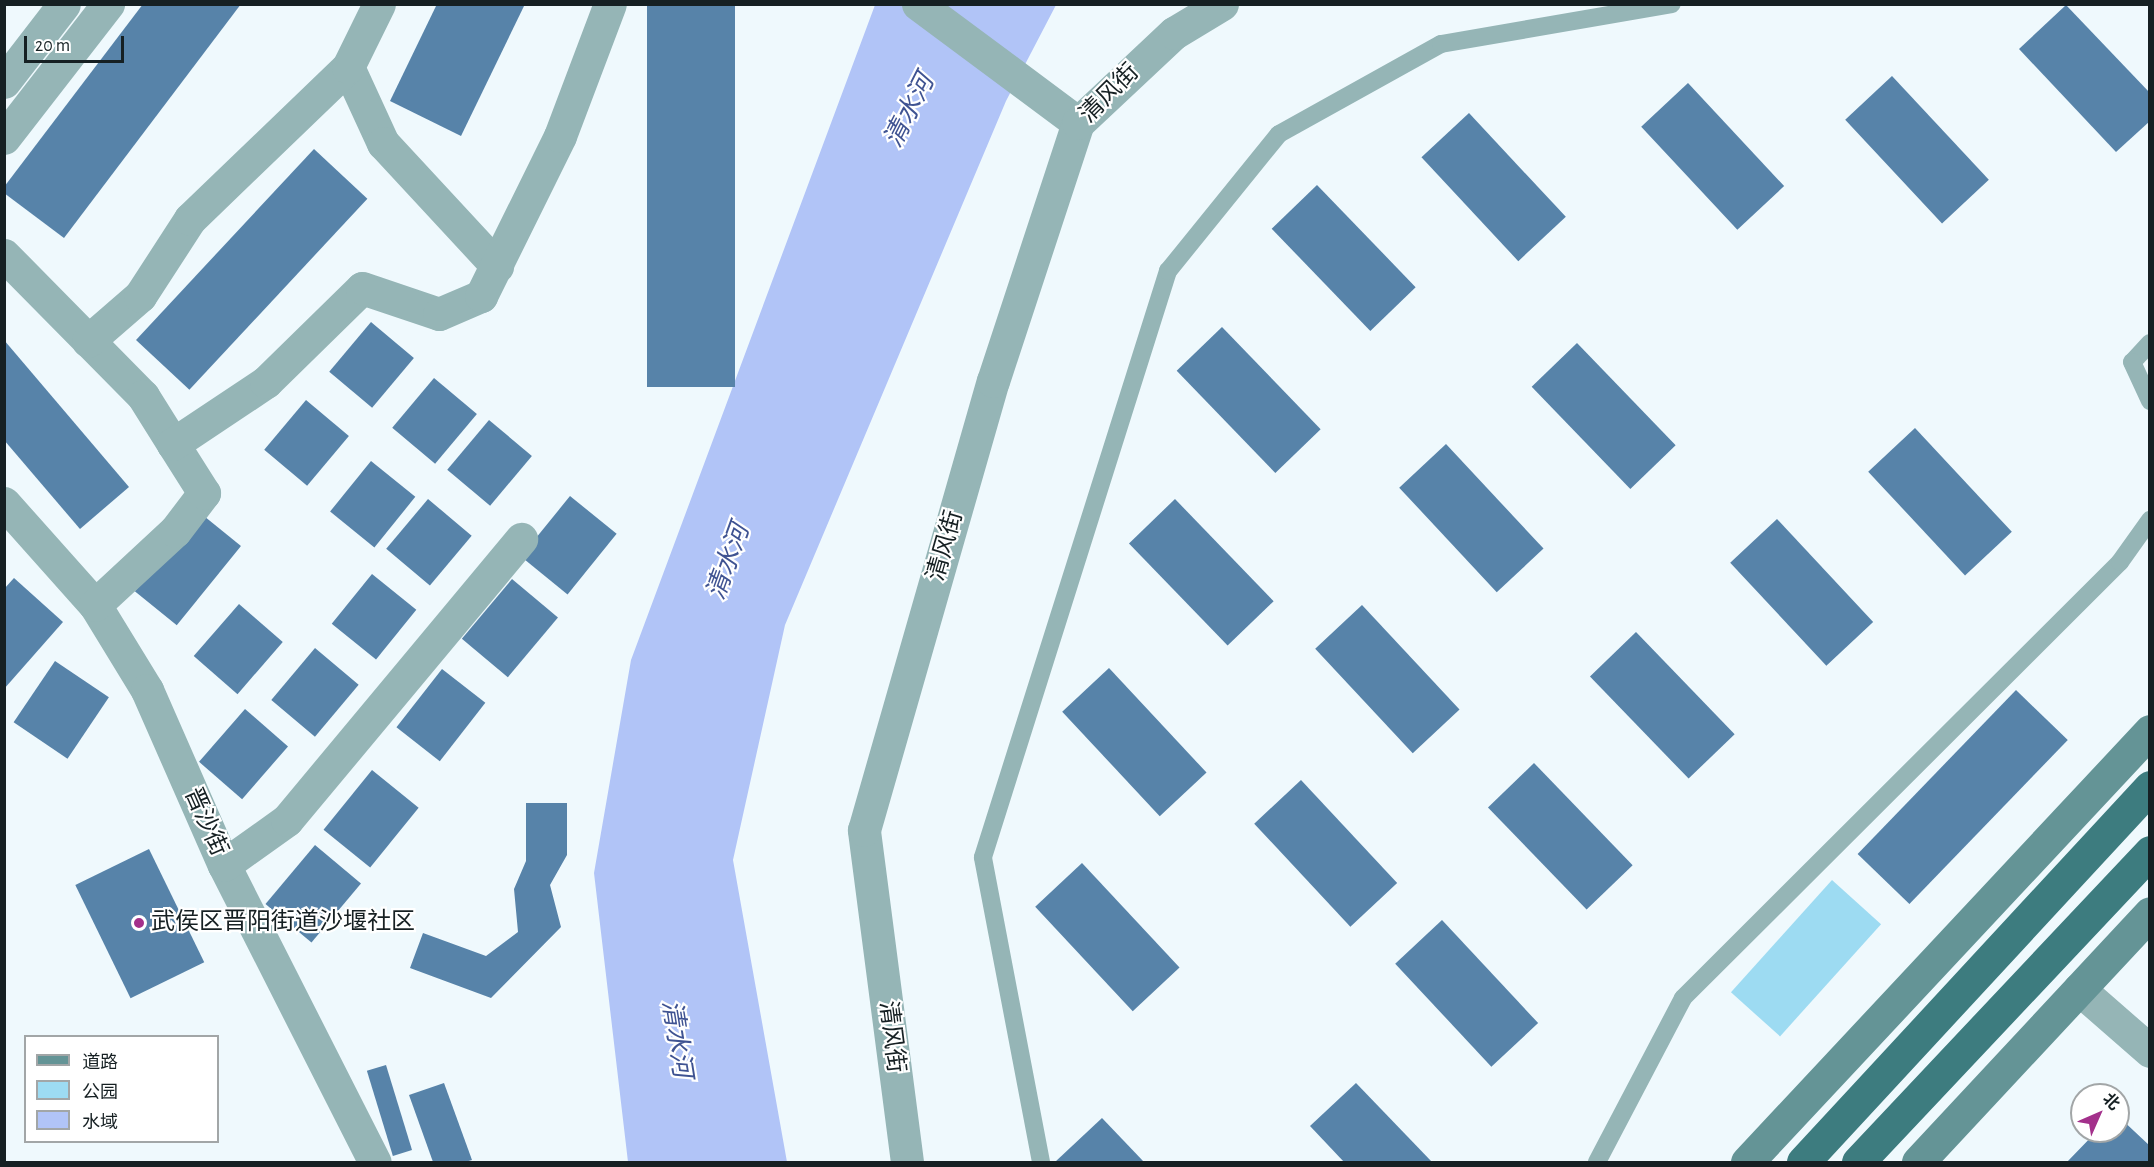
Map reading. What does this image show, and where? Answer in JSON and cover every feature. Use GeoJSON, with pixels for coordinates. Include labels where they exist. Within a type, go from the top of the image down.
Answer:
{"type":"FeatureCollection","features":[{"type":"Feature","properties":{"kind":"main road"},"geometry":{"type":"LineString","coordinates":[[1746,1162],[2150,731]]}},
{"type":"Feature","properties":{"kind":"main road"},"geometry":{"type":"LineString","coordinates":[[1803,1162],[2150,787]]}},
{"type":"Feature","properties":{"kind":"main road"},"geometry":{"type":"LineString","coordinates":[[1858,1162],[2150,852]]}},
{"type":"Feature","properties":{"kind":"main road"},"geometry":{"type":"LineString","coordinates":[[1918,1162],[2150,913]]}},
{"type":"Feature","properties":{"kind":"street"},"geometry":{"type":"LineString","coordinates":[[4,82],[64,4]]}},
{"type":"Feature","properties":{"kind":"street"},"geometry":{"type":"LineString","coordinates":[[4,138],[108,4]]}},
{"type":"Feature","properties":{"kind":"street"},"geometry":{"type":"LineString","coordinates":[[88,341],[140,296],[190,219],[348,67],[379,4]]}},
{"type":"Feature","properties":{"kind":"street"},"geometry":{"type":"LineString","coordinates":[[173,444],[266,382],[362,288],[439,314],[481,296],[560,136],[610,4]]}},
{"type":"Feature","properties":{"kind":"street"},"geometry":{"type":"LineString","coordinates":[[918,4],[1078,123]]}},
{"type":"Feature","properties":{"kind":"street","name":"清风街"},"geometry":{"type":"LineString","coordinates":[[907,1162],[864,830],[993,381],[1078,123],[1174,33],[1222,4]]}},
{"type":"Feature","properties":{"kind":"street"},"geometry":{"type":"LineString","coordinates":[[348,67],[383,142],[497,266]]}},
{"type":"Feature","properties":{"kind":"street"},"geometry":{"type":"LineString","coordinates":[[4,255],[143,396],[204,493],[175,531],[95,605]]}},
{"type":"Feature","properties":{"kind":"street","name":"晋沙街"},"geometry":{"type":"LineString","coordinates":[[4,503],[95,605],[147,690],[224,865],[375,1162]]}},
{"type":"Feature","properties":{"kind":"street"},"geometry":{"type":"LineString","coordinates":[[224,865],[287,820],[521,539]]}},
{"type":"Feature","properties":{"kind":"street"},"geometry":{"type":"LineString","coordinates":[[2079,989],[2150,1051]]}},
{"type":"Feature","properties":{"kind":"lane"},"geometry":{"type":"LineString","coordinates":[[1041,1162],[982,857],[1168,271],[1279,135],[1441,44],[1672,4]]}},
{"type":"Feature","properties":{"kind":"lane"},"geometry":{"type":"LineString","coordinates":[[2150,343],[2132,362],[2150,401]]}},
{"type":"Feature","properties":{"kind":"lane"},"geometry":{"type":"LineString","coordinates":[[1597,1162],[1683,998],[2120,561],[2150,520]]}},
{"type":"Feature","properties":{"kind":"green space"},"geometry":{"type":"Polygon","coordinates":[[[1832,880],[1881,924],[1780,1036],[1731,992],[1832,880]]]}},
{"type":"Feature","properties":{"kind":"water","name":"清水河"},"geometry":{"type":"Polygon","coordinates":[[[875,5],[1056,5],[1006,101],[785,625],[733,860],[787,1162],[628,1162],[594,873],[631,660],[875,5]]]}},
{"type":"Feature","properties":{"kind":"building"},"geometry":{"type":"Polygon","coordinates":[[[143,4],[241,4],[64,238],[4,193],[4,187],[143,4]]]}},
{"type":"Feature","properties":{"kind":"building"},"geometry":{"type":"Polygon","coordinates":[[[437,4],[525,4],[461,136],[390,101],[437,4]]]}},
{"type":"Feature","properties":{"kind":"building"},"geometry":{"type":"Polygon","coordinates":[[[647,4],[735,4],[735,387],[647,387],[647,4]]]}},
{"type":"Feature","properties":{"kind":"building"},"geometry":{"type":"Polygon","coordinates":[[[2066,5],[2150,93],[2150,121],[2116,152],[2019,49],[2066,5]]]}},
{"type":"Feature","properties":{"kind":"building"},"geometry":{"type":"Polygon","coordinates":[[[1892,76],[1989,180],[1942,224],[1845,120],[1892,76]]]}},
{"type":"Feature","properties":{"kind":"building"},"geometry":{"type":"Polygon","coordinates":[[[1688,83],[1784,186],[1737,230],[1641,127],[1688,83]]]}},
{"type":"Feature","properties":{"kind":"building"},"geometry":{"type":"Polygon","coordinates":[[[1469,113],[1566,217],[1518,261],[1421,157],[1469,113]]]}},
{"type":"Feature","properties":{"kind":"building"},"geometry":{"type":"Polygon","coordinates":[[[314,149],[367,199],[189,390],[136,340],[314,149]]]}},
{"type":"Feature","properties":{"kind":"building"},"geometry":{"type":"Polygon","coordinates":[[[1317,185],[1416,287],[1370,331],[1272,229],[1317,185]]]}},
{"type":"Feature","properties":{"kind":"building"},"geometry":{"type":"Polygon","coordinates":[[[371,322],[414,358],[372,408],[329,372],[371,322]]]}},
{"type":"Feature","properties":{"kind":"building"},"geometry":{"type":"Polygon","coordinates":[[[1222,327],[1321,429],[1275,473],[1177,371],[1222,327]]]}},
{"type":"Feature","properties":{"kind":"building"},"geometry":{"type":"Polygon","coordinates":[[[4,340],[129,487],[80,529],[4,440],[4,340]]]}},
{"type":"Feature","properties":{"kind":"building"},"geometry":{"type":"Polygon","coordinates":[[[1577,343],[1676,445],[1630,489],[1532,387],[1577,343]]]}},
{"type":"Feature","properties":{"kind":"building"},"geometry":{"type":"Polygon","coordinates":[[[434,378],[477,414],[435,464],[392,428],[434,378]]]}},
{"type":"Feature","properties":{"kind":"building"},"geometry":{"type":"Polygon","coordinates":[[[306,400],[349,436],[307,486],[264,450],[306,400]]]}},
{"type":"Feature","properties":{"kind":"building"},"geometry":{"type":"Polygon","coordinates":[[[489,420],[532,456],[490,506],[447,470],[489,420]]]}},
{"type":"Feature","properties":{"kind":"building"},"geometry":{"type":"Polygon","coordinates":[[[1915,428],[2012,532],[1965,576],[1868,472],[1915,428]]]}},
{"type":"Feature","properties":{"kind":"building"},"geometry":{"type":"Polygon","coordinates":[[[1446,444],[1544,549],[1497,592],[1399,488],[1446,444]]]}},
{"type":"Feature","properties":{"kind":"building"},"geometry":{"type":"Polygon","coordinates":[[[371,461],[415,497],[374,547],[330,512],[371,461]]]}},
{"type":"Feature","properties":{"kind":"building"},"geometry":{"type":"Polygon","coordinates":[[[570,496],[617,534],[568,594],[521,557],[570,496]]]}},
{"type":"Feature","properties":{"kind":"building"},"geometry":{"type":"Polygon","coordinates":[[[428,499],[472,536],[430,585],[386,549],[428,499]]]}},
{"type":"Feature","properties":{"kind":"building"},"geometry":{"type":"Polygon","coordinates":[[[1175,499],[1274,601],[1228,646],[1129,543],[1175,499]]]}},
{"type":"Feature","properties":{"kind":"building"},"geometry":{"type":"Polygon","coordinates":[[[199,512],[241,546],[177,625],[135,591],[199,512]]]}},
{"type":"Feature","properties":{"kind":"building"},"geometry":{"type":"Polygon","coordinates":[[[1777,519],[1873,622],[1826,666],[1730,563],[1777,519]]]}},
{"type":"Feature","properties":{"kind":"building"},"geometry":{"type":"Polygon","coordinates":[[[372,574],[416,610],[376,660],[332,624],[372,574]]]}},
{"type":"Feature","properties":{"kind":"building"},"geometry":{"type":"Polygon","coordinates":[[[14,578],[63,622],[4,689],[4,589],[14,578]]]}},
{"type":"Feature","properties":{"kind":"building"},"geometry":{"type":"Polygon","coordinates":[[[512,579],[558,618],[508,677],[462,639],[512,579]]]}},
{"type":"Feature","properties":{"kind":"building"},"geometry":{"type":"Polygon","coordinates":[[[239,604],[283,642],[238,694],[194,656],[239,604]]]}},
{"type":"Feature","properties":{"kind":"building"},"geometry":{"type":"Polygon","coordinates":[[[1362,605],[1460,710],[1413,753],[1315,649],[1362,605]]]}},
{"type":"Feature","properties":{"kind":"building"},"geometry":{"type":"Polygon","coordinates":[[[1636,632],[1735,734],[1689,779],[1590,676],[1636,632]]]}},
{"type":"Feature","properties":{"kind":"building"},"geometry":{"type":"Polygon","coordinates":[[[315,648],[359,685],[315,737],[271,700],[315,648]]]}},
{"type":"Feature","properties":{"kind":"building"},"geometry":{"type":"Polygon","coordinates":[[[55,661],[109,697],[68,759],[14,722],[55,661]]]}},
{"type":"Feature","properties":{"kind":"building"},"geometry":{"type":"Polygon","coordinates":[[[1109,668],[1207,773],[1160,816],[1062,712],[1109,668]]]}},
{"type":"Feature","properties":{"kind":"building"},"geometry":{"type":"Polygon","coordinates":[[[442,669],[485,703],[440,761],[396,727],[442,669]]]}},
{"type":"Feature","properties":{"kind":"building"},"geometry":{"type":"Polygon","coordinates":[[[2016,690],[2068,740],[1909,904],[1858,854],[2016,690]]]}},
{"type":"Feature","properties":{"kind":"building"},"geometry":{"type":"Polygon","coordinates":[[[245,709],[288,746],[242,799],[199,762],[245,709]]]}},
{"type":"Feature","properties":{"kind":"building"},"geometry":{"type":"Polygon","coordinates":[[[1534,763],[1633,865],[1587,910],[1488,807],[1534,763]]]}},
{"type":"Feature","properties":{"kind":"building"},"geometry":{"type":"Polygon","coordinates":[[[372,770],[419,808],[370,868],[324,830],[372,770]]]}},
{"type":"Feature","properties":{"kind":"building"},"geometry":{"type":"Polygon","coordinates":[[[1301,780],[1397,883],[1350,927],[1254,824],[1301,780]]]}},
{"type":"Feature","properties":{"kind":"building"},"geometry":{"type":"Polygon","coordinates":[[[526,803],[567,803],[567,855],[550,885],[561,927],[491,998],[410,968],[423,933],[486,956],[518,932],[514,889],[526,861],[526,803]]]}},
{"type":"Feature","properties":{"kind":"building"},"geometry":{"type":"Polygon","coordinates":[[[315,845],[361,884],[311,943],[266,904],[315,845]]]}},
{"type":"Feature","properties":{"kind":"building","name":"武侯区晋阳街道沙堰社区"},"geometry":{"type":"Polygon","coordinates":[[[149,849],[204,962],[131,998],[75,885],[149,849]]]}},
{"type":"Feature","properties":{"kind":"building"},"geometry":{"type":"Polygon","coordinates":[[[1082,863],[1180,968],[1133,1011],[1035,907],[1082,863]]]}},
{"type":"Feature","properties":{"kind":"building"},"geometry":{"type":"Polygon","coordinates":[[[1442,920],[1538,1023],[1491,1067],[1395,964],[1442,920]]]}},
{"type":"Feature","properties":{"kind":"building"},"geometry":{"type":"Polygon","coordinates":[[[386,1065],[412,1150],[393,1156],[367,1071],[386,1065]]]}},
{"type":"Feature","properties":{"kind":"building"},"geometry":{"type":"Polygon","coordinates":[[[444,1083],[472,1160],[433,1162],[409,1095],[444,1083]]]}},
{"type":"Feature","properties":{"kind":"building"},"geometry":{"type":"Polygon","coordinates":[[[1356,1083],[1432,1162],[1344,1162],[1310,1126],[1356,1083]]]}},
{"type":"Feature","properties":{"kind":"building"},"geometry":{"type":"Polygon","coordinates":[[[1102,1118],[1144,1162],[1055,1162],[1102,1118]]]}},
{"type":"Feature","properties":{"kind":"building"},"geometry":{"type":"Polygon","coordinates":[[[2130,1127],[2150,1146],[2150,1162],[2067,1162],[2085,1143],[2130,1143],[2130,1127]]]}},
{"type":"Feature","properties":{"kind":"place","name":"武侯区晋阳街道沙堰社区"},"geometry":{"type":"Point","coordinates":[139,923]}}]}
